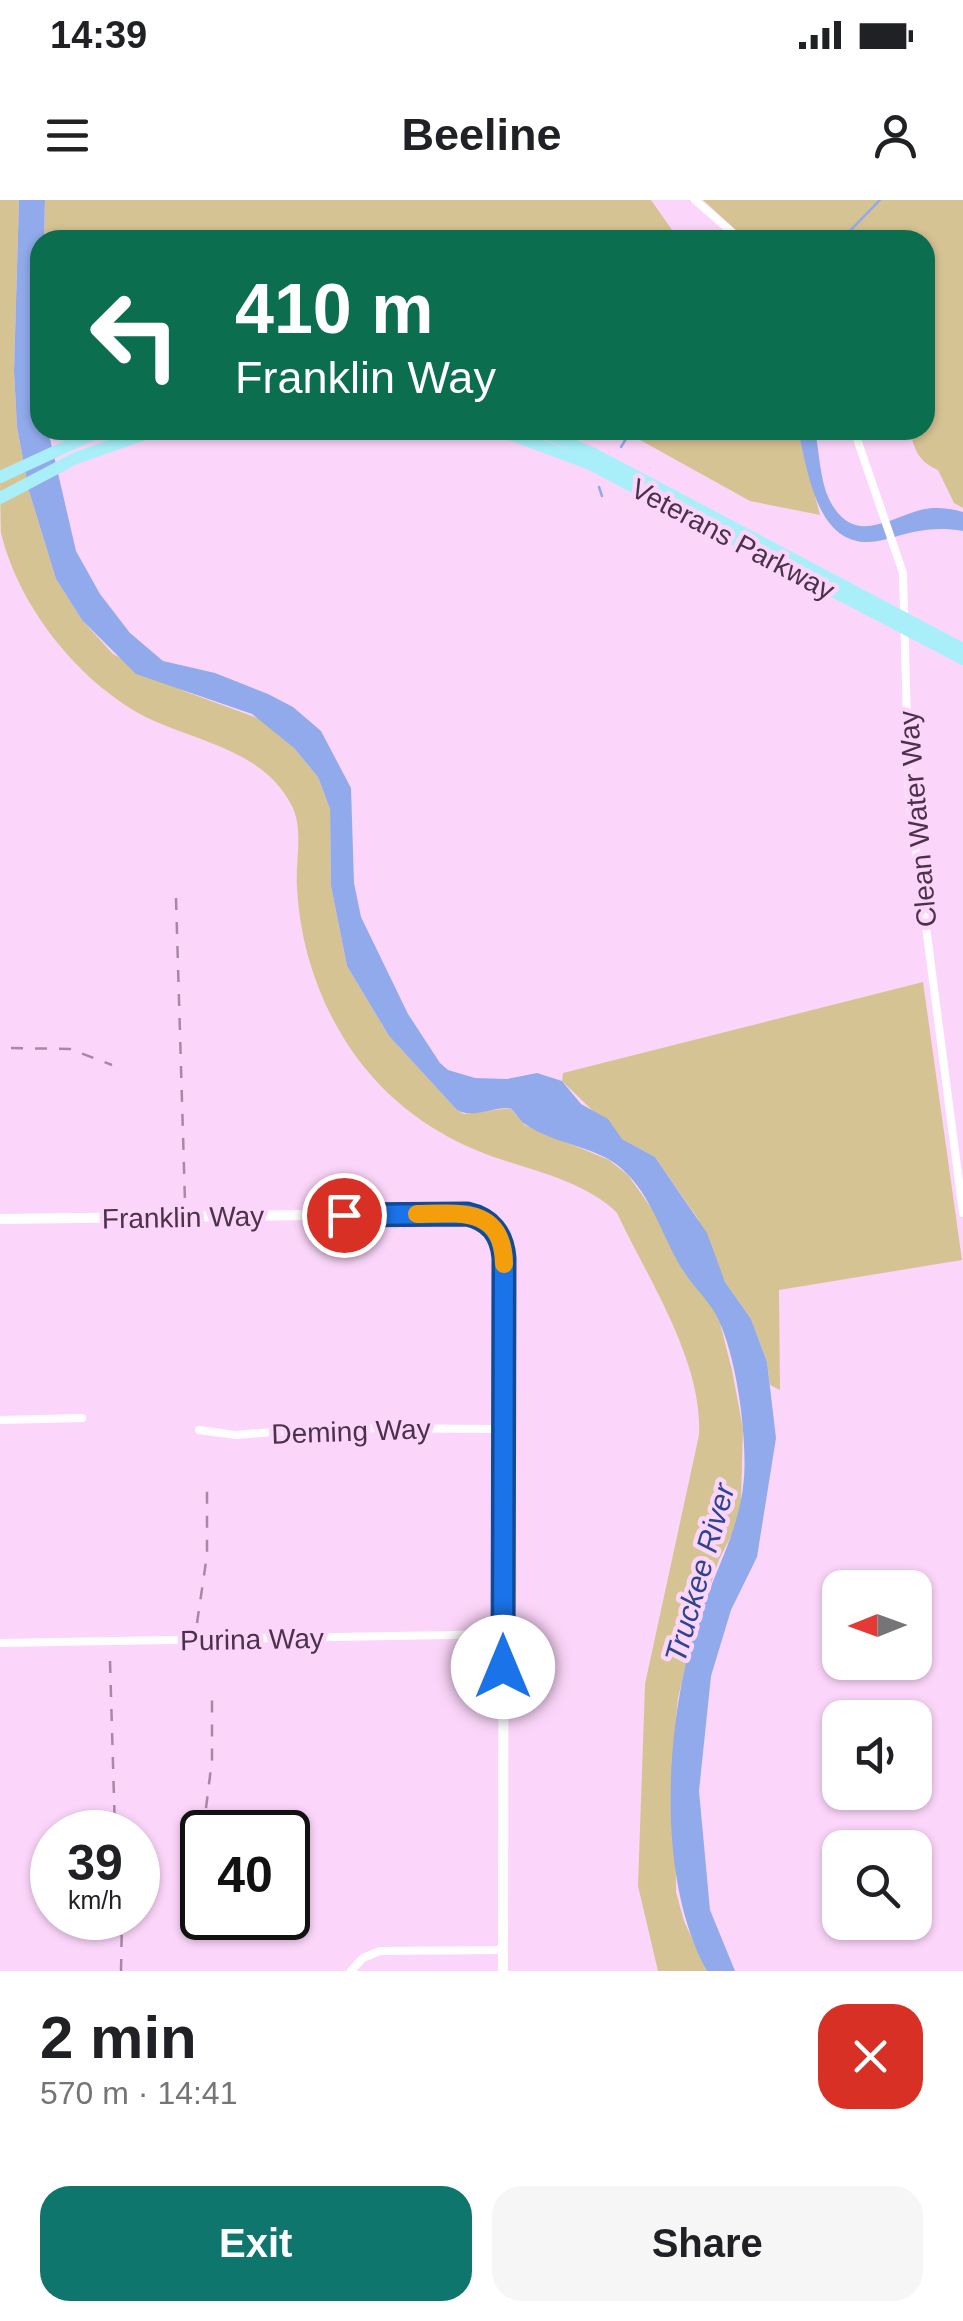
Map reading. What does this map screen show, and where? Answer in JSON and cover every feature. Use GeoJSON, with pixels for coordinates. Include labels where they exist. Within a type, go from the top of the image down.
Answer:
{"type":"FeatureCollection","features":[{"type":"Feature","properties":{"kind":"main road"},"geometry":{"type":"LineString","coordinates":[[0,477],[80,440]]}},
{"type":"Feature","properties":{"kind":"main road"},"geometry":{"type":"LineString","coordinates":[[0,498],[76,458],[127,440]]}},
{"type":"Feature","properties":{"kind":"main road","name":"Veterans Parkway"},"geometry":{"type":"LineString","coordinates":[[526,440],[590,464],[963,649]]}},
{"type":"Feature","properties":{"kind":"main road","name":"Veterans Parkway"},"geometry":{"type":"LineString","coordinates":[[561,440],[594,454],[881,611]]}},
{"type":"Feature","properties":{"kind":"main road","name":"Veterans Parkway"},"geometry":{"type":"LineString","coordinates":[[918,630],[963,659]]}},
{"type":"Feature","properties":{"kind":"street"},"geometry":{"type":"LineString","coordinates":[[695,200],[730,230]]}},
{"type":"Feature","properties":{"kind":"street","name":"Clean Water Way"},"geometry":{"type":"LineString","coordinates":[[858,440],[894,539],[904,585],[909,794],[963,1213]]}},
{"type":"Feature","properties":{"kind":"street","name":"Franklin Way"},"geometry":{"type":"LineString","coordinates":[[0,1219],[456,1213],[485,1220],[503,1248],[504,1429]]}},
{"type":"Feature","properties":{"kind":"street"},"geometry":{"type":"LineString","coordinates":[[0,1420],[82,1418]]}},
{"type":"Feature","properties":{"kind":"street","name":"Deming Way"},"geometry":{"type":"LineString","coordinates":[[199,1430],[235,1434],[325,1428],[504,1429]]}},
{"type":"Feature","properties":{"kind":"street"},"geometry":{"type":"LineString","coordinates":[[503,1971],[504,1429]]}},
{"type":"Feature","properties":{"kind":"street","name":"Purina Way"},"geometry":{"type":"LineString","coordinates":[[0,1643],[503,1634]]}},
{"type":"Feature","properties":{"kind":"street"},"geometry":{"type":"LineString","coordinates":[[351,1971],[363,1958],[380,1951],[503,1950]]}},
{"type":"Feature","properties":{"kind":"shaded area"},"geometry":{"type":"Polygon","coordinates":[[[0,200],[19,200],[14,371],[17,427],[29,491],[56,579],[82,620],[113,654],[184,691],[260,719],[294,748],[318,777],[330,809],[331,886],[347,966],[389,1036],[457,1110],[464,1114],[510,1108],[525,1125],[609,1160],[628,1175],[657,1216],[684,1272],[711,1305],[720,1323],[743,1429],[741,1501],[736,1526],[719,1560],[694,1632],[678,1698],[675,1730],[676,1892],[684,1921],[707,1971],[658,1971],[638,1886],[645,1684],[699,1435],[698,1407],[683,1350],[617,1213],[581,1188],[446,1136],[391,1096],[353,1052],[324,1001],[305,946],[297,888],[298,826],[292,806],[279,786],[244,758],[160,724],[116,699],[72,660],[36,613],[9,560],[1,533],[0,200]]]}},
{"type":"Feature","properties":{"kind":"shaded area"},"geometry":{"type":"Polygon","coordinates":[[[45,200],[651,200],[672,230],[44,230],[45,200]]]}},
{"type":"Feature","properties":{"kind":"shaded area"},"geometry":{"type":"Polygon","coordinates":[[[703,200],[963,200],[963,508],[954,503],[938,470],[918,454],[912,440],[935,440],[935,230],[736,230],[703,200]]]}},
{"type":"Feature","properties":{"kind":"shaded area"},"geometry":{"type":"Polygon","coordinates":[[[640,440],[801,440],[820,515],[750,501],[640,440]]]}},
{"type":"Feature","properties":{"kind":"shaded area"},"geometry":{"type":"Polygon","coordinates":[[[923,982],[962,1260],[779,1290],[780,1390],[770,1385],[767,1362],[751,1319],[725,1282],[698,1219],[655,1157],[622,1139],[562,1081],[563,1073],[923,982]]]}},
{"type":"Feature","properties":{"kind":"water"},"geometry":{"type":"Polygon","coordinates":[[[19,200],[45,200],[44,230],[30,230],[30,440],[50,440],[76,551],[100,594],[130,633],[163,661],[215,673],[268,694],[293,707],[321,731],[351,788],[354,883],[361,917],[408,1014],[440,1063],[448,1070],[475,1078],[507,1079],[537,1073],[562,1081],[581,1104],[608,1119],[622,1139],[655,1157],[707,1233],[725,1282],[751,1319],[767,1362],[776,1438],[757,1557],[731,1610],[711,1676],[699,1791],[710,1910],[735,1971],[707,1971],[691,1934],[679,1893],[671,1803],[672,1756],[685,1668],[695,1629],[737,1517],[744,1478],[739,1398],[719,1321],[676,1259],[641,1191],[621,1168],[599,1155],[536,1131],[510,1108],[469,1113],[457,1110],[389,1036],[347,966],[331,886],[330,809],[318,777],[294,748],[252,714],[136,674],[82,620],[56,579],[29,491],[17,427],[14,371],[19,200]]]}},
{"type":"Feature","properties":{"kind":"water"},"geometry":{"type":"Polygon","coordinates":[[[800,440],[817,440],[829,499],[838,513],[858,526],[940,508],[963,512],[963,531],[924,530],[864,542],[846,537],[831,525],[821,509],[800,440]]]}},
{"type":"Feature","properties":{"kind":"waterway"},"geometry":{"type":"LineString","coordinates":[[851,230],[880,200]]}},
{"type":"Feature","properties":{"kind":"waterway"},"geometry":{"type":"LineString","coordinates":[[621,447],[625,440]]}},
{"type":"Feature","properties":{"kind":"waterway"},"geometry":{"type":"LineString","coordinates":[[599,487],[602,496]]}},
{"type":"Feature","properties":{"kind":"railway"},"geometry":{"type":"LineString","coordinates":[[176,898],[185,1202]]}},
{"type":"Feature","properties":{"kind":"railway"},"geometry":{"type":"LineString","coordinates":[[11,1048],[70,1049],[112,1065]]}},
{"type":"Feature","properties":{"kind":"railway"},"geometry":{"type":"LineString","coordinates":[[197,1623],[207,1555],[207,1490]]}},
{"type":"Feature","properties":{"kind":"railway"},"geometry":{"type":"LineString","coordinates":[[110,1661],[114,1810]]}},
{"type":"Feature","properties":{"kind":"railway"},"geometry":{"type":"LineString","coordinates":[[206,1810],[212,1760],[212,1699]]}},
{"type":"Feature","properties":{"kind":"railway"},"geometry":{"type":"LineString","coordinates":[[121,1971],[122,1940]]}},
{"type":"Feature","properties":{"kind":"slow traffic"},"geometry":{"type":"LineString","coordinates":[[417,1214],[456,1213],[485,1220],[500,1240],[504,1264]]}},
{"type":"Feature","properties":{"kind":"route"},"geometry":{"type":"LineString","coordinates":[[344,1215],[467,1214],[485,1220],[503,1248],[503,1667]]}},
{"type":"Feature","properties":{"kind":"water label","name":"Truckee River"},"geometry":{"type":"Point","coordinates":[700,1573]}}]}
